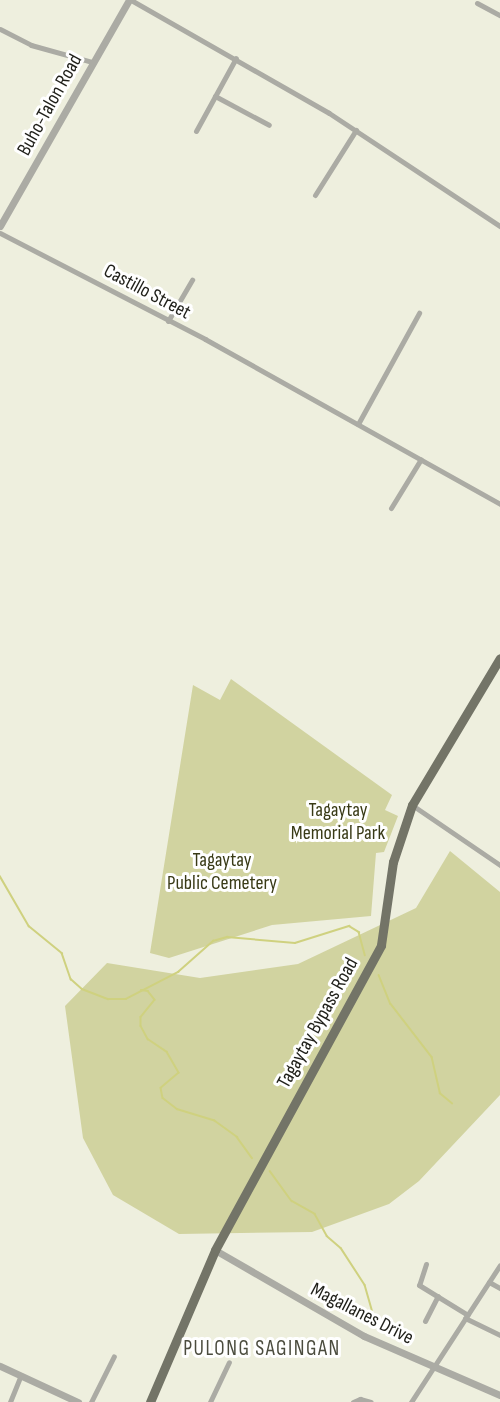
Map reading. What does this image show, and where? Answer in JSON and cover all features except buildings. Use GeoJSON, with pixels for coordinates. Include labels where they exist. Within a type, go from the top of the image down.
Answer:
{"type":"FeatureCollection","features":[{"type":"Feature","properties":{"kind":"main road","name":"Tagaytay Bypass Road"},"geometry":{"type":"LineString","coordinates":[[150,1402],[215,1250],[381,945],[393,862],[412,805],[500,658]]}},
{"type":"Feature","properties":{"kind":"street"},"geometry":{"type":"LineString","coordinates":[[130,0],[236,58],[356,130],[500,226]]}},
{"type":"Feature","properties":{"kind":"street","name":"Buho-Talon Road"},"geometry":{"type":"LineString","coordinates":[[0,226],[92,62],[130,0]]}},
{"type":"Feature","properties":{"kind":"street"},"geometry":{"type":"LineString","coordinates":[[477,3],[500,15]]}},
{"type":"Feature","properties":{"kind":"street"},"geometry":{"type":"LineString","coordinates":[[0,29],[31,45],[92,62]]}},
{"type":"Feature","properties":{"kind":"street"},"geometry":{"type":"LineString","coordinates":[[196,131],[236,58]]}},
{"type":"Feature","properties":{"kind":"street"},"geometry":{"type":"LineString","coordinates":[[215,96],[269,125]]}},
{"type":"Feature","properties":{"kind":"street"},"geometry":{"type":"LineString","coordinates":[[315,195],[356,130]]}},
{"type":"Feature","properties":{"kind":"street","name":"Castillo Street"},"geometry":{"type":"LineString","coordinates":[[0,233],[279,381],[500,504]]}},
{"type":"Feature","properties":{"kind":"street"},"geometry":{"type":"LineString","coordinates":[[168,321],[192,279]]}},
{"type":"Feature","properties":{"kind":"street"},"geometry":{"type":"LineString","coordinates":[[358,424],[419,313]]}},
{"type":"Feature","properties":{"kind":"street"},"geometry":{"type":"LineString","coordinates":[[391,508],[421,459]]}},
{"type":"Feature","properties":{"kind":"street"},"geometry":{"type":"LineString","coordinates":[[412,805],[500,866]]}},
{"type":"Feature","properties":{"kind":"street","name":"Magallanes Drive"},"geometry":{"type":"LineString","coordinates":[[215,1250],[364,1336],[500,1395]]}},
{"type":"Feature","properties":{"kind":"street"},"geometry":{"type":"LineString","coordinates":[[426,1264],[419,1285],[466,1317],[500,1335]]}},
{"type":"Feature","properties":{"kind":"street"},"geometry":{"type":"LineString","coordinates":[[411,1402],[500,1265]]}},
{"type":"Feature","properties":{"kind":"street"},"geometry":{"type":"LineString","coordinates":[[489,1282],[500,1288]]}},
{"type":"Feature","properties":{"kind":"street"},"geometry":{"type":"LineString","coordinates":[[425,1321],[438,1296]]}},
{"type":"Feature","properties":{"kind":"street"},"geometry":{"type":"LineString","coordinates":[[91,1402],[114,1356]]}},
{"type":"Feature","properties":{"kind":"street"},"geometry":{"type":"LineString","coordinates":[[210,1402],[229,1362]]}},
{"type":"Feature","properties":{"kind":"street"},"geometry":{"type":"LineString","coordinates":[[0,1366],[78,1402]]}},
{"type":"Feature","properties":{"kind":"street"},"geometry":{"type":"LineString","coordinates":[[10,1402],[21,1375]]}},
{"type":"Feature","properties":{"kind":"street"},"geometry":{"type":"LineString","coordinates":[[353,1402],[360,1399],[371,1402]]}},
{"type":"Feature","properties":{"kind":"green space","name":"Tagaytay Public Cemetery"},"geometry":{"type":"Polygon","coordinates":[[[231,679],[392,795],[385,810],[398,816],[384,852],[376,853],[371,916],[272,925],[169,958],[150,953],[193,685],[220,700],[231,679]]]}},
{"type":"Feature","properties":{"kind":"green space"},"geometry":{"type":"Polygon","coordinates":[[[450,851],[500,892],[500,1095],[419,1181],[389,1204],[312,1232],[179,1234],[113,1195],[83,1138],[65,1006],[107,963],[200,978],[298,964],[416,908],[450,851]]]}},
{"type":"Feature","properties":{"kind":"waterway"},"geometry":{"type":"LineString","coordinates":[[0,876],[29,926],[62,953],[71,979],[82,989],[108,999],[126,999],[178,972],[213,941],[227,937],[295,943],[349,926],[359,932],[365,955]]}},
{"type":"Feature","properties":{"kind":"waterway"},"geometry":{"type":"LineString","coordinates":[[379,975],[391,1004],[432,1057],[440,1093],[452,1103]]}},
{"type":"Feature","properties":{"kind":"waterway"},"geometry":{"type":"LineString","coordinates":[[141,990],[148,991],[155,1000],[141,1017],[141,1026],[148,1039],[167,1052],[179,1073],[161,1088],[163,1098],[177,1109],[214,1120],[237,1137],[252,1158]]}},
{"type":"Feature","properties":{"kind":"waterway"},"geometry":{"type":"LineString","coordinates":[[270,1171],[292,1201],[315,1214],[327,1236],[341,1248],[365,1285],[372,1310]]}},
{"type":"Feature","properties":{"kind":"district","name":"PULONG SAGINGAN"},"geometry":{"type":"Point","coordinates":[262,1349]}},
{"type":"Feature","properties":{"kind":"park label","name":"Tagaytay Memorial Park"},"geometry":{"type":"Point","coordinates":[338,822]}}]}
